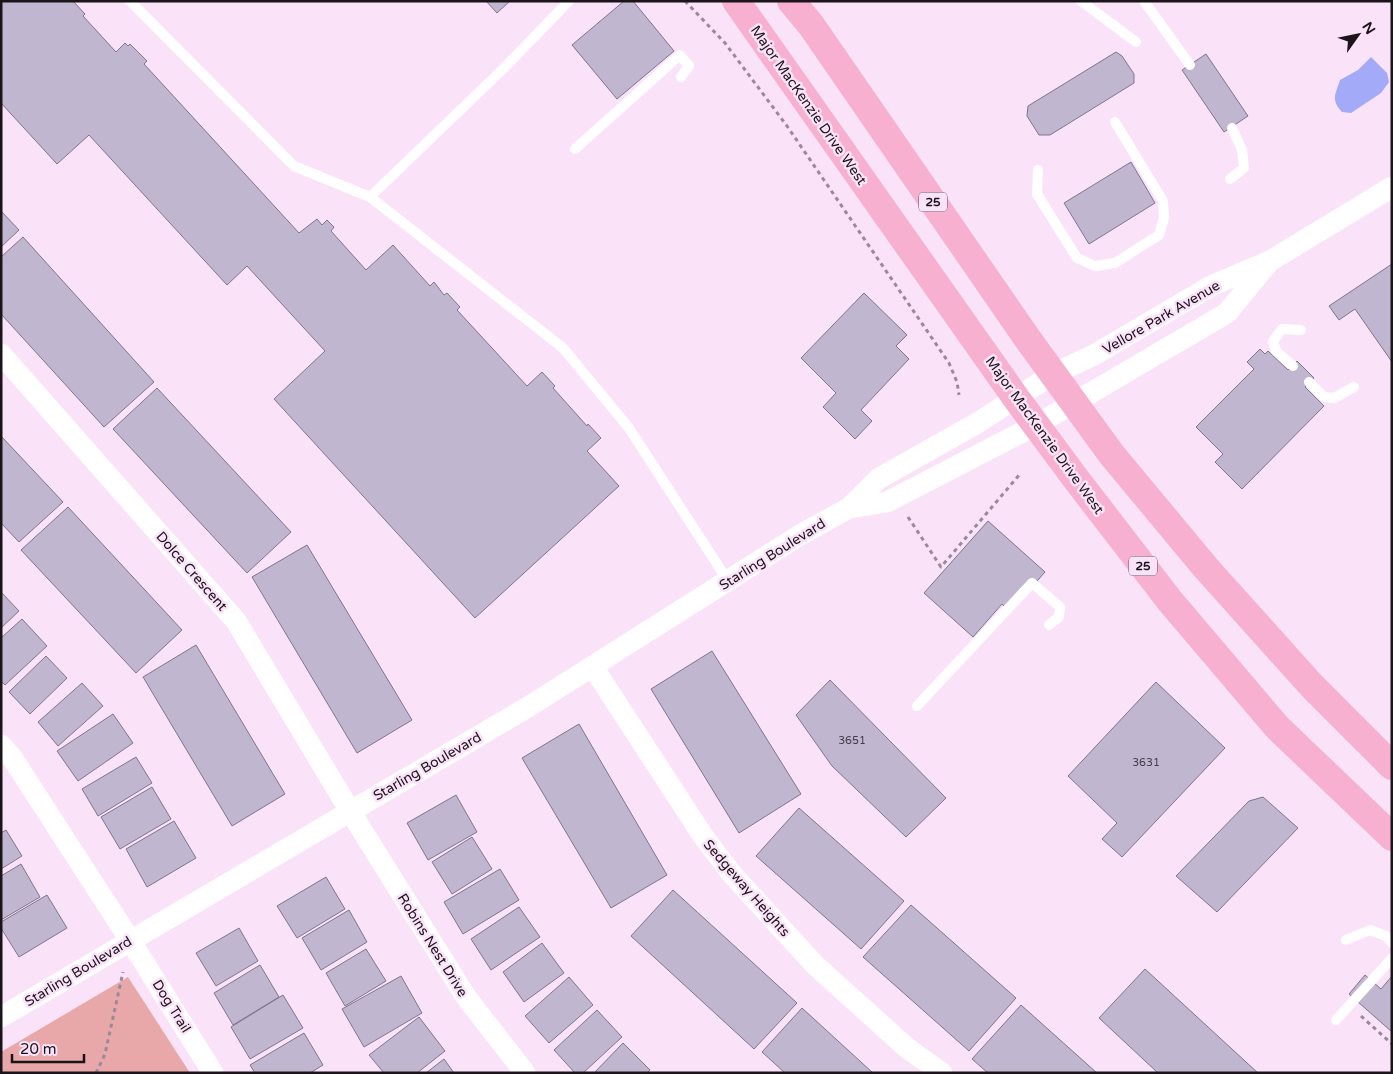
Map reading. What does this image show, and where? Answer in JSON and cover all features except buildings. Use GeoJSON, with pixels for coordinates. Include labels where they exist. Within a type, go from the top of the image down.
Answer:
{"type":"FeatureCollection","features":[{"type":"Feature","properties":{"kind":"main road","name":"Major MacKenzie Drive West"},"geometry":{"type":"LineString","coordinates":[[736,1],[1016,398],[1170,601],[1277,727],[1392,837]]}},
{"type":"Feature","properties":{"kind":"main road","name":"25"},"geometry":{"type":"LineString","coordinates":[[791,1],[811,25],[1053,374],[1112,455],[1206,568],[1312,686],[1392,766]]}},
{"type":"Feature","properties":{"kind":"street","name":"Vellore Park Avenue"},"geometry":{"type":"LineString","coordinates":[[1053,374],[1094,355],[1211,286],[1270,261],[1392,187]]}},
{"type":"Feature","properties":{"kind":"street","name":"Vellore Park Avenue"},"geometry":{"type":"LineString","coordinates":[[1074,403],[1227,313],[1270,261]]}},
{"type":"Feature","properties":{"kind":"street","name":"Dolce Crescent"},"geometry":{"type":"LineString","coordinates":[[1,354],[236,621],[350,811]]}},
{"type":"Feature","properties":{"kind":"street","name":"Starling Boulevard"},"geometry":{"type":"LineString","coordinates":[[1,1017],[593,667],[800,535],[849,508],[878,479],[979,422],[1053,374]]}},
{"type":"Feature","properties":{"kind":"street","name":"Starling Boulevard"},"geometry":{"type":"LineString","coordinates":[[849,508],[887,502],[1036,425],[1074,403]]}},
{"type":"Feature","properties":{"kind":"street","name":"Sedgeway Heights"},"geometry":{"type":"LineString","coordinates":[[593,667],[702,836],[731,873],[815,965],[907,1048],[942,1073]]}},
{"type":"Feature","properties":{"kind":"street"},"geometry":{"type":"LineString","coordinates":[[1,745],[11,756],[130,940]]}},
{"type":"Feature","properties":{"kind":"street","name":"Robins Nest Drive"},"geometry":{"type":"LineString","coordinates":[[350,811],[466,997],[525,1073]]}},
{"type":"Feature","properties":{"kind":"street","name":"Dog Trail"},"geometry":{"type":"LineString","coordinates":[[130,940],[213,1073]]}},
{"type":"Feature","properties":{"kind":"lane"},"geometry":{"type":"LineString","coordinates":[[130,1],[294,166],[370,197],[563,348],[628,428],[728,581]]}},
{"type":"Feature","properties":{"kind":"lane"},"geometry":{"type":"LineString","coordinates":[[370,197],[503,69],[569,1]]}},
{"type":"Feature","properties":{"kind":"lane"},"geometry":{"type":"LineString","coordinates":[[1081,1],[1136,42]]}},
{"type":"Feature","properties":{"kind":"lane"},"geometry":{"type":"LineString","coordinates":[[1144,1],[1190,65]]}},
{"type":"Feature","properties":{"kind":"lane"},"geometry":{"type":"LineString","coordinates":[[575,149],[680,55],[689,66],[681,77]]}},
{"type":"Feature","properties":{"kind":"lane"},"geometry":{"type":"LineString","coordinates":[[1038,170],[1038,194],[1077,258],[1095,266],[1115,263],[1159,235],[1164,218],[1163,201],[1114,122]]}},
{"type":"Feature","properties":{"kind":"lane"},"geometry":{"type":"LineString","coordinates":[[1230,179],[1244,168],[1242,150],[1232,128]]}},
{"type":"Feature","properties":{"kind":"lane"},"geometry":{"type":"LineString","coordinates":[[1292,366],[1276,352],[1273,341],[1282,329],[1301,330]]}},
{"type":"Feature","properties":{"kind":"lane"},"geometry":{"type":"LineString","coordinates":[[1309,382],[1324,397],[1334,398],[1354,387]]}},
{"type":"Feature","properties":{"kind":"lane"},"geometry":{"type":"LineString","coordinates":[[917,706],[1032,583],[1060,607],[1058,617],[1049,626]]}},
{"type":"Feature","properties":{"kind":"lane"},"geometry":{"type":"LineString","coordinates":[[1346,940],[1370,930],[1386,936],[1392,943]]}},
{"type":"Feature","properties":{"kind":"lane"},"geometry":{"type":"LineString","coordinates":[[1336,1020],[1392,958]]}},
{"type":"Feature","properties":{"kind":"path"},"geometry":{"type":"LineString","coordinates":[[686,1],[724,43],[787,126],[949,363],[957,382],[959,395]]}},
{"type":"Feature","properties":{"kind":"path"},"geometry":{"type":"LineString","coordinates":[[896,497],[941,567],[1020,474]]}},
{"type":"Feature","properties":{"kind":"path"},"geometry":{"type":"LineString","coordinates":[[96,1073],[105,1054],[130,940]]}},
{"type":"Feature","properties":{"kind":"path"},"geometry":{"type":"LineString","coordinates":[[1349,1005],[1392,1044]]}},
{"type":"Feature","properties":{"kind":"shaded area"},"geometry":{"type":"Polygon","coordinates":[[[128,977],[190,1073],[1,1073],[1,1052],[128,977]]]}},
{"type":"Feature","properties":{"kind":"water"},"geometry":{"type":"Polygon","coordinates":[[[1371,57],[1387,73],[1389,82],[1381,93],[1351,113],[1342,112],[1335,101],[1340,80],[1358,70],[1371,57]]]}}]}
